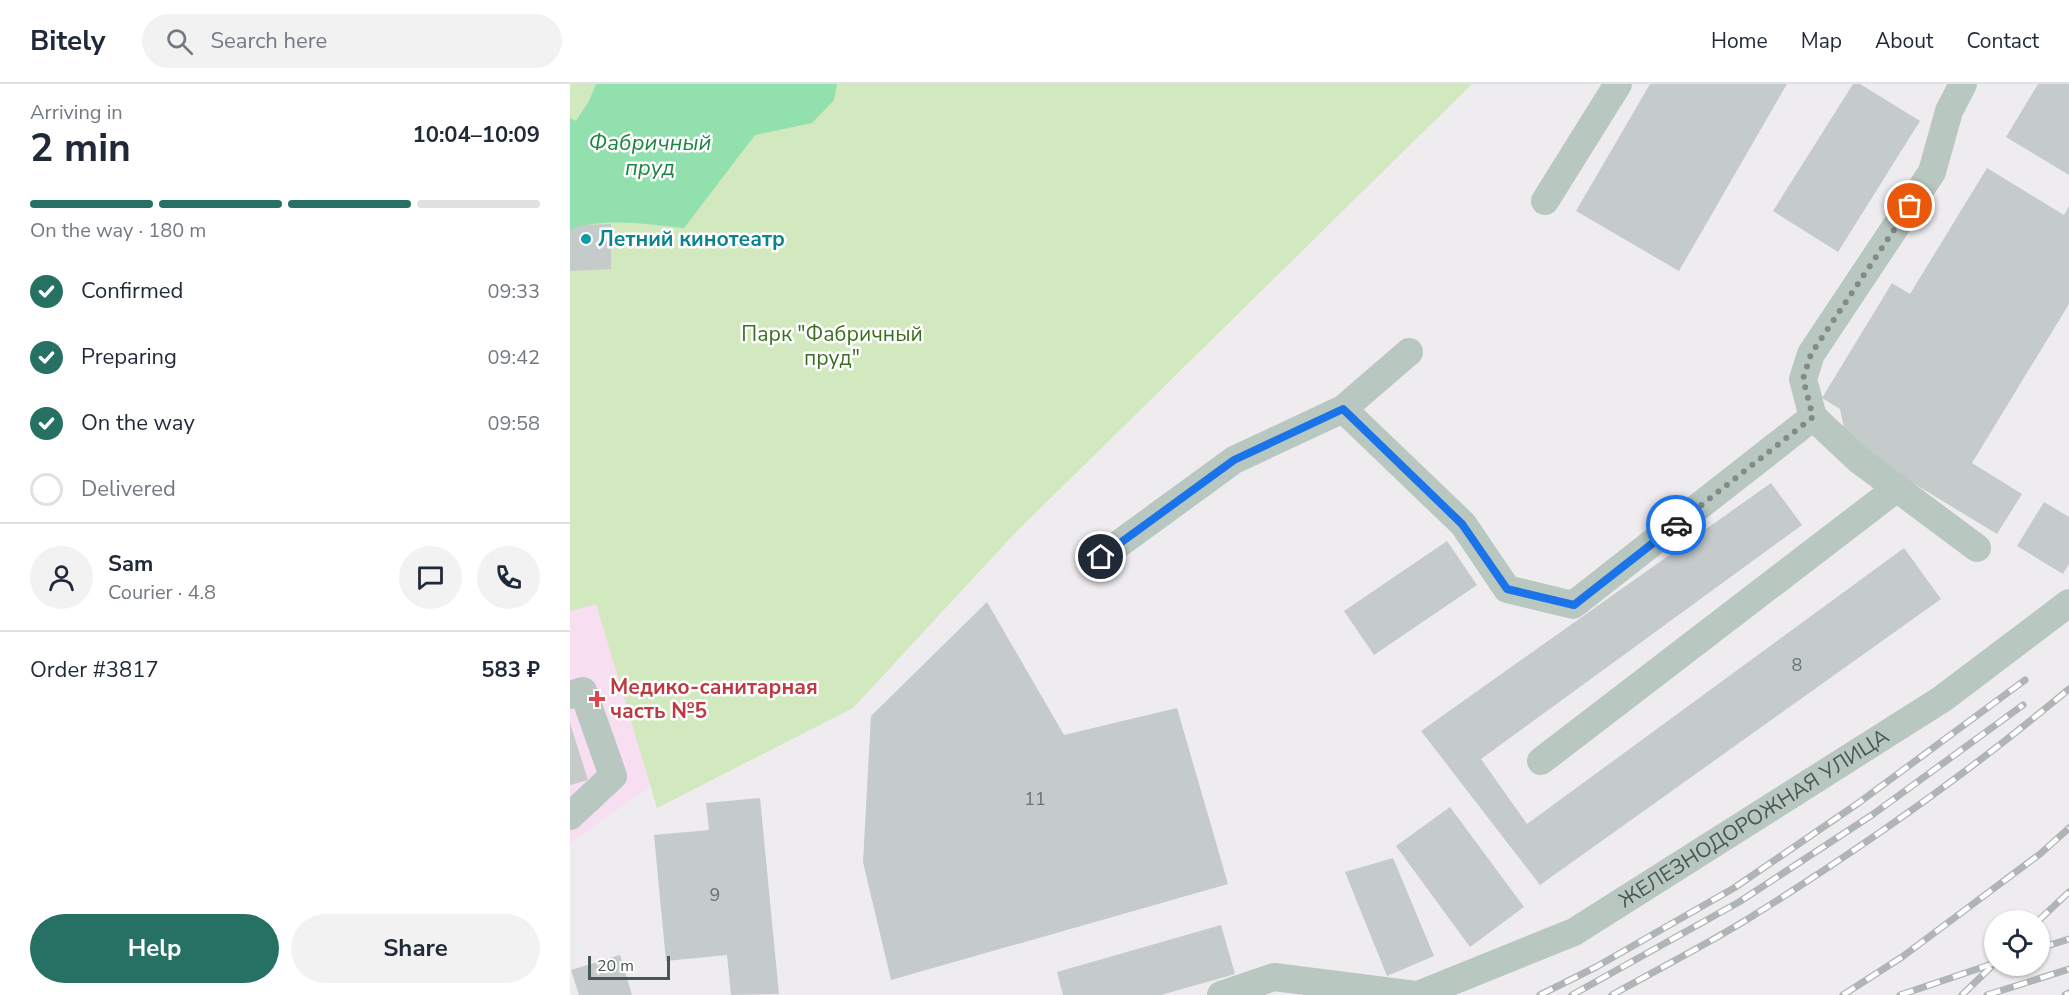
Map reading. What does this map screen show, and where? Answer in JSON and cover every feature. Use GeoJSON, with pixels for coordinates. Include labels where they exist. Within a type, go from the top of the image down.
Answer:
{"type":"FeatureCollection","features":[{"type":"Feature","properties":{"kind":"street"},"geometry":{"type":"LineString","coordinates":[[1545,201],[1618,84]]}},
{"type":"Feature","properties":{"kind":"street"},"geometry":{"type":"LineString","coordinates":[[1956,86],[1932,172],[1811,354],[1803,379],[1813,417],[1859,460],[1977,548]]}},
{"type":"Feature","properties":{"kind":"street"},"geometry":{"type":"LineString","coordinates":[[1101,557],[1234,460],[1343,409],[1409,352]]}},
{"type":"Feature","properties":{"kind":"street"},"geometry":{"type":"LineString","coordinates":[[1343,409],[1462,524],[1507,589],[1574,605],[1813,417]]}},
{"type":"Feature","properties":{"kind":"street"},"geometry":{"type":"LineString","coordinates":[[1541,761],[1897,488]]}},
{"type":"Feature","properties":{"kind":"street","name":"ЖЕЛЕЗНОДОРОЖНАЯ УЛИЦА"},"geometry":{"type":"LineString","coordinates":[[1221,995],[1274,978],[1417,995],[1580,929],[1942,699],[2069,603]]}},
{"type":"Feature","properties":{"kind":"street"},"geometry":{"type":"LineString","coordinates":[[570,695],[583,691],[613,776],[570,816]]}},
{"type":"Feature","properties":{"kind":"shaded area","name":"Медико-санитарная часть №5"},"geometry":{"type":"Polygon","coordinates":[[[596,604],[650,786],[570,843],[570,611],[596,604]]]}},
{"type":"Feature","properties":{"kind":"green space","name":"Парк \"Фабричный пруд\""},"geometry":{"type":"Polygon","coordinates":[[[570,84],[1472,84],[1015,533],[853,708],[657,808],[596,604],[570,611],[570,84]]]}},
{"type":"Feature","properties":{"kind":"water","name":"Фабричный пруд"},"geometry":{"type":"Polygon","coordinates":[[[596,84],[837,84],[834,100],[812,123],[755,135],[684,228],[610,223],[582,226],[570,231],[570,118],[576,121],[589,101],[596,84]]]}},
{"type":"Feature","properties":{"kind":"building"},"geometry":{"type":"Polygon","coordinates":[[[1650,84],[1787,84],[1679,271],[1576,211],[1650,84]]]}},
{"type":"Feature","properties":{"kind":"building"},"geometry":{"type":"Polygon","coordinates":[[[1853,84],[1860,84],[1920,121],[1838,252],[1773,211],[1853,84]]]}},
{"type":"Feature","properties":{"kind":"building"},"geometry":{"type":"Polygon","coordinates":[[[2038,84],[2069,84],[2069,175],[2006,137],[2038,84]]]}},
{"type":"Feature","properties":{"kind":"building"},"geometry":{"type":"Polygon","coordinates":[[[1987,168],[2064,215],[2069,206],[2069,304],[1972,463],[2022,494],[1997,534],[1847,443],[1840,409],[1822,398],[1892,283],[1910,294],[1987,168]]]}},
{"type":"Feature","properties":{"kind":"building"},"geometry":{"type":"Polygon","coordinates":[[[611,224],[611,269],[570,271],[570,231],[581,225],[611,224]]]}},
{"type":"Feature","properties":{"kind":"building"},"geometry":{"type":"Polygon","coordinates":[[[1771,483],[1802,525],[1481,759],[1527,824],[1904,548],[1941,599],[1540,885],[1421,731],[1771,483]]]}},
{"type":"Feature","properties":{"kind":"building"},"geometry":{"type":"Polygon","coordinates":[[[2044,502],[2069,517],[2069,564],[2063,574],[2017,546],[2044,502]]]}},
{"type":"Feature","properties":{"kind":"building"},"geometry":{"type":"Polygon","coordinates":[[[1447,541],[1477,585],[1374,655],[1344,611],[1447,541]]]}},
{"type":"Feature","properties":{"kind":"building"},"geometry":{"type":"Polygon","coordinates":[[[987,602],[1064,735],[1177,708],[1228,884],[891,980],[863,862],[871,716],[987,602]]]}},
{"type":"Feature","properties":{"kind":"building"},"geometry":{"type":"Polygon","coordinates":[[[570,723],[588,780],[570,785],[570,723]]]}},
{"type":"Feature","properties":{"kind":"building"},"geometry":{"type":"Polygon","coordinates":[[[760,798],[779,994],[731,995],[727,955],[666,961],[654,835],[709,830],[706,803],[760,798]]]}},
{"type":"Feature","properties":{"kind":"building"},"geometry":{"type":"Polygon","coordinates":[[[1450,807],[1524,907],[1470,947],[1396,846],[1450,807]]]}},
{"type":"Feature","properties":{"kind":"building"},"geometry":{"type":"Polygon","coordinates":[[[1393,858],[1434,956],[1387,976],[1345,872],[1393,858]]]}},
{"type":"Feature","properties":{"kind":"building"},"geometry":{"type":"Polygon","coordinates":[[[1221,925],[1235,974],[1161,995],[1063,995],[1057,972],[1221,925]]]}},
{"type":"Feature","properties":{"kind":"building"},"geometry":{"type":"Polygon","coordinates":[[[620,955],[632,995],[579,995],[571,970],[620,955]]]}},
{"type":"Feature","properties":{"kind":"railway"},"geometry":{"type":"LineString","coordinates":[[1540,995],[1596,967],[1734,888],[1857,804],[2025,680]]}},
{"type":"Feature","properties":{"kind":"railway"},"geometry":{"type":"LineString","coordinates":[[1612,995],[1734,927],[1833,864],[1954,780],[2069,689]]}},
{"type":"Feature","properties":{"kind":"railway"},"geometry":{"type":"LineString","coordinates":[[1572,995],[1739,902],[1872,815],[2023,705]]}},
{"type":"Feature","properties":{"kind":"railway"},"geometry":{"type":"LineString","coordinates":[[1843,995],[1902,957],[2040,854],[2069,828]]}},
{"type":"Feature","properties":{"kind":"railway"},"geometry":{"type":"LineString","coordinates":[[2050,910],[2069,892]]}},
{"type":"Feature","properties":{"kind":"railway"},"geometry":{"type":"LineString","coordinates":[[2050,945],[2069,939]]}},
{"type":"Feature","properties":{"kind":"railway"},"geometry":{"type":"LineString","coordinates":[[1900,995],[1984,967]]}},
{"type":"Feature","properties":{"kind":"railway"},"geometry":{"type":"LineString","coordinates":[[1987,995],[2069,969]]}},
{"type":"Feature","properties":{"kind":"railway"},"geometry":{"type":"LineString","coordinates":[[1962,995],[1984,974]]}},
{"type":"Feature","properties":{"kind":"railway"},"geometry":{"type":"LineString","coordinates":[[2065,995],[2069,993]]}},
{"type":"Feature","properties":{"kind":"way so far"},"geometry":{"type":"LineString","coordinates":[[1676,525],[1813,417],[1803,379],[1811,354],[1910,206]]}},
{"type":"Feature","properties":{"kind":"place","name":"Летний кинотеатр"},"geometry":{"type":"Point","coordinates":[586,239]}},
{"type":"Feature","properties":{"kind":"place","name":"Медико-санитарная часть №5"},"geometry":{"type":"Point","coordinates":[597,699]}},
{"type":"Feature","properties":{"kind":"route"},"geometry":{"type":"LineString","coordinates":[[1101,557],[1234,460],[1343,409],[1462,524],[1507,589],[1574,605],[1676,525]]}}]}
